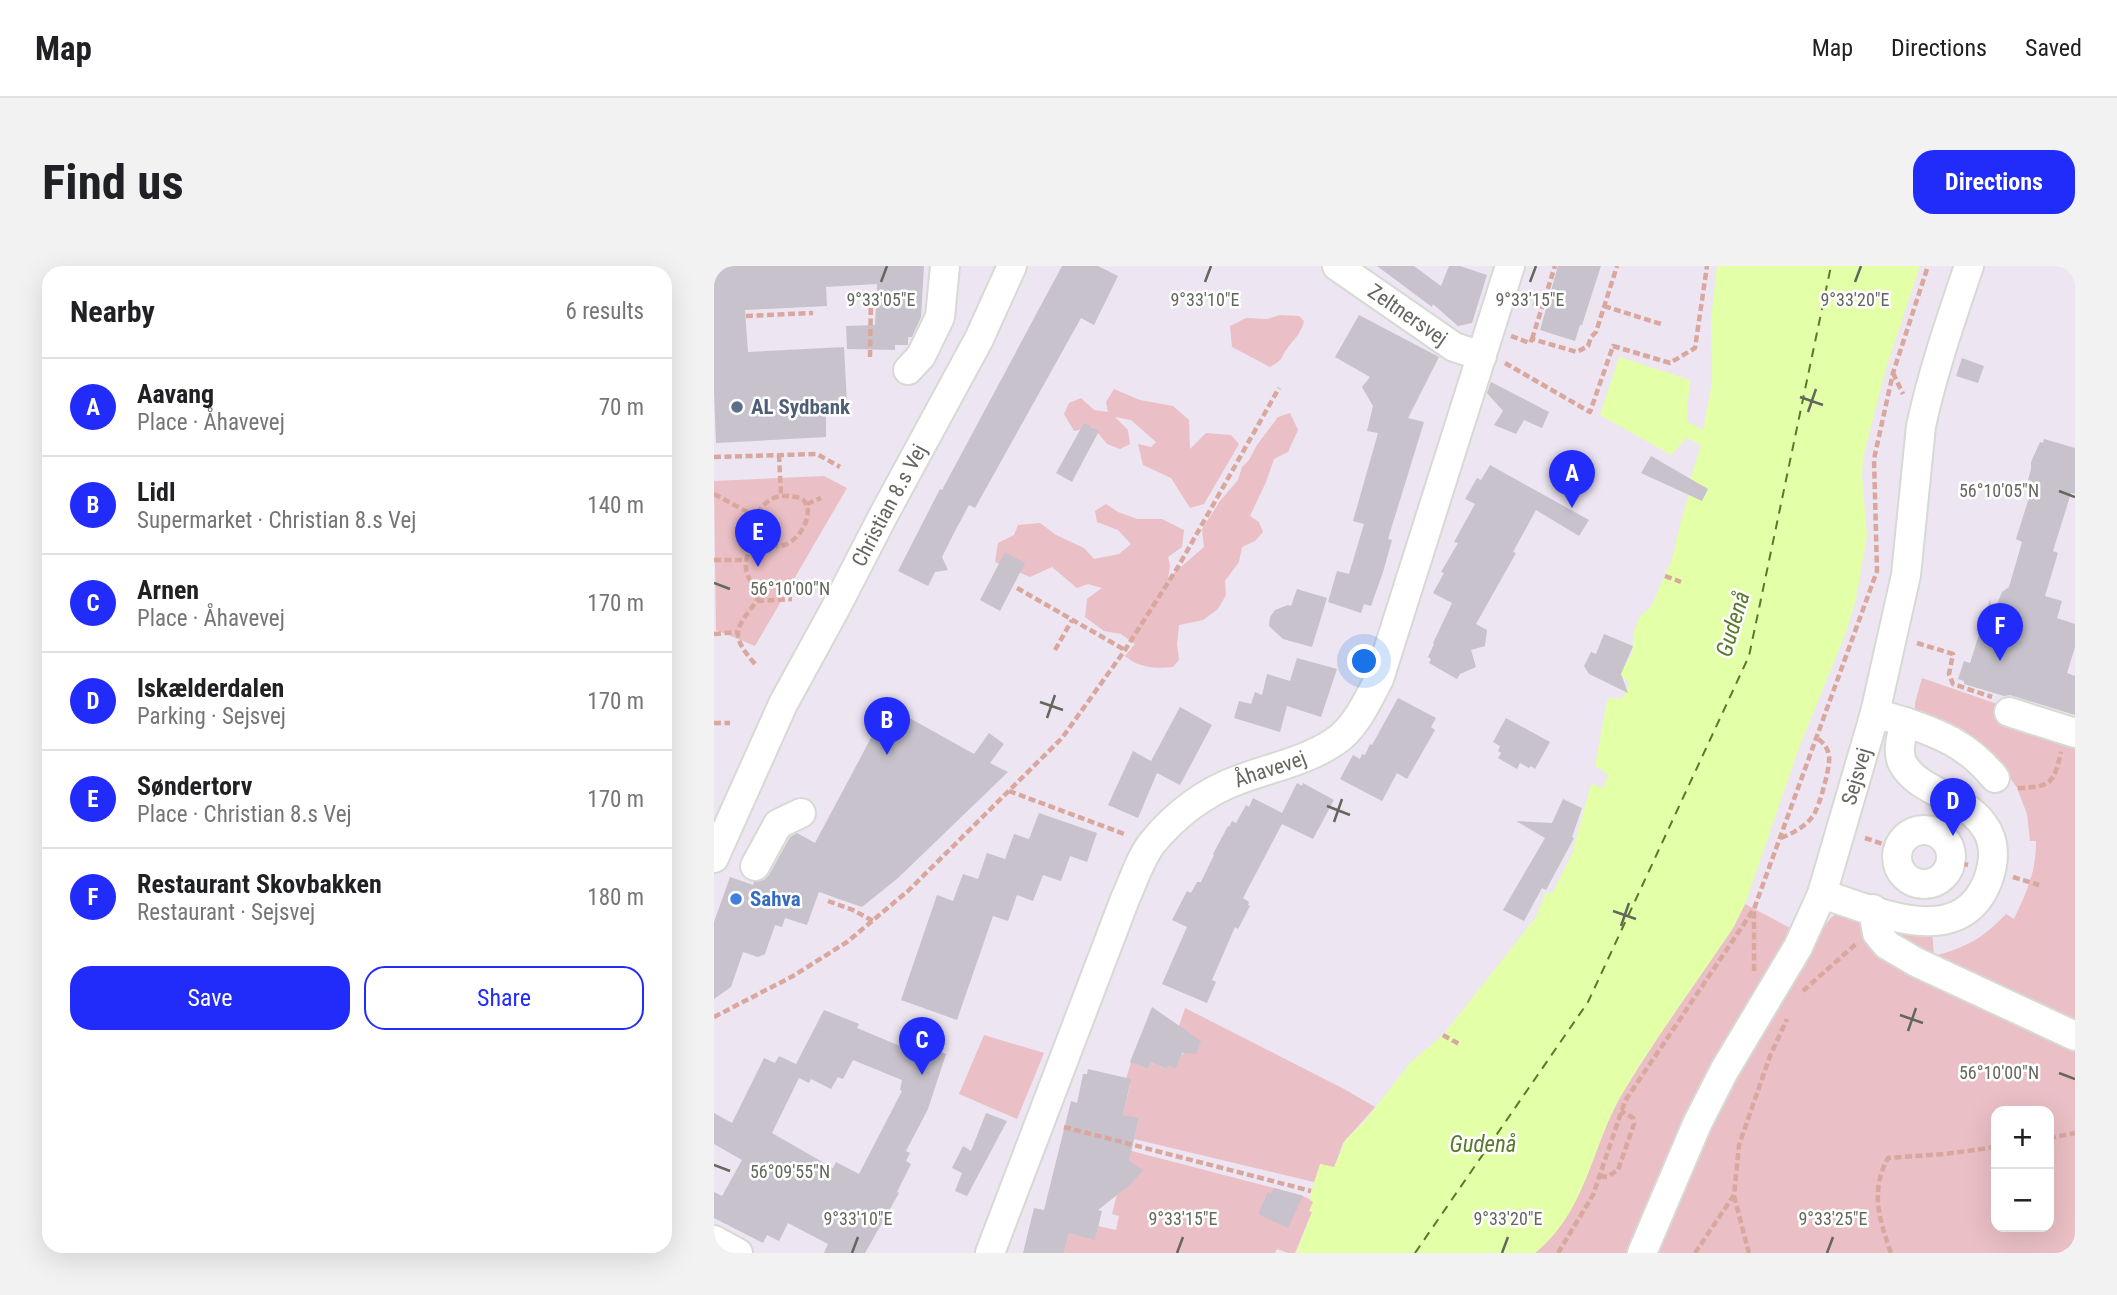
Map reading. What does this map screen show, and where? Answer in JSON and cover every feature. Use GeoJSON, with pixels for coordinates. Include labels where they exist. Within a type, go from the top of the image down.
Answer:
{"type":"FeatureCollection","features":[{"type":"Feature","properties":{"kind":"street"},"geometry":{"type":"LineString","coordinates":[[908,370],[921,356],[940,317],[945,266]]}},
{"type":"Feature","properties":{"kind":"street","name":"Christian 8.s Vej"},"geometry":{"type":"LineString","coordinates":[[714,859],[783,704],[979,339],[1012,266]]}},
{"type":"Feature","properties":{"kind":"street","name":"Zeltnersvej"},"geometry":{"type":"LineString","coordinates":[[1337,266],[1454,347],[1485,346]]}},
{"type":"Feature","properties":{"kind":"street","name":"Åhavevej"},"geometry":{"type":"LineString","coordinates":[[990,1253],[1125,900],[1151,844],[1173,820],[1202,797],[1235,781],[1308,756],[1342,736],[1362,710],[1379,679],[1510,266]]}},
{"type":"Feature","properties":{"kind":"street","name":"Sejsvej"},"geometry":{"type":"LineString","coordinates":[[1642,1253],[1697,1124],[1724,1071],[1797,947],[1822,894],[1875,713],[1906,575],[1921,426],[1933,372],[1969,266]]}},
{"type":"Feature","properties":{"kind":"street"},"geometry":{"type":"LineString","coordinates":[[2009,712],[2068,742]]}},
{"type":"Feature","properties":{"kind":"street"},"geometry":{"type":"LineString","coordinates":[[1875,713],[1932,731],[1968,750],[2006,783]]}},
{"type":"Feature","properties":{"kind":"street"},"geometry":{"type":"LineString","coordinates":[[1822,894],[1874,918],[1945,920],[1962,914],[1976,900],[1986,883],[1994,846],[1989,833],[1982,821],[1965,806],[1919,782],[1902,763],[1900,741],[1905,722]]}},
{"type":"Feature","properties":{"kind":"street"},"geometry":{"type":"LineString","coordinates":[[1929,830],[1936,790]]}},
{"type":"Feature","properties":{"kind":"street"},"geometry":{"type":"LineString","coordinates":[[755,866],[778,824],[802,813]]}},
{"type":"Feature","properties":{"kind":"street"},"geometry":{"type":"LineString","coordinates":[[1929,830],[1947,841],[1952,854],[1950,867],[1936,882],[1922,884],[1909,880],[1897,863],[1898,849],[1910,834],[1929,830]]}},
{"type":"Feature","properties":{"kind":"street"},"geometry":{"type":"LineString","coordinates":[[1874,918],[1877,933],[1887,945],[1916,962],[2075,1036]]}},
{"type":"Feature","properties":{"kind":"street"},"geometry":{"type":"LineString","coordinates":[[714,1240],[738,1253]]}},
{"type":"Feature","properties":{"kind":"path"},"geometry":{"type":"LineString","coordinates":[[1485,346],[1530,342],[1555,266]]}},
{"type":"Feature","properties":{"kind":"path"},"geometry":{"type":"LineString","coordinates":[[1532,339],[1577,352],[1588,346],[1596,332],[1617,266]]}},
{"type":"Feature","properties":{"kind":"path"},"geometry":{"type":"LineString","coordinates":[[1485,346],[1590,412],[1614,346],[1670,363],[1695,348],[1707,266]]}},
{"type":"Feature","properties":{"kind":"path"},"geometry":{"type":"LineString","coordinates":[[1558,1253],[1593,1195],[1625,1101],[1754,909],[1877,571],[1874,459],[1893,373],[1928,266]]}},
{"type":"Feature","properties":{"kind":"path"},"geometry":{"type":"LineString","coordinates":[[870,357],[872,296]]}},
{"type":"Feature","properties":{"kind":"path"},"geometry":{"type":"LineString","coordinates":[[1604,306],[1664,325]]}},
{"type":"Feature","properties":{"kind":"path"},"geometry":{"type":"LineString","coordinates":[[746,316],[813,313]]}},
{"type":"Feature","properties":{"kind":"path"},"geometry":{"type":"LineString","coordinates":[[1893,373],[1906,400]]}},
{"type":"Feature","properties":{"kind":"path"},"geometry":{"type":"LineString","coordinates":[[714,1017],[793,976],[848,942],[908,891],[1062,738],[1125,650],[1178,567],[1279,388]]}},
{"type":"Feature","properties":{"kind":"path"},"geometry":{"type":"LineString","coordinates":[[714,457],[817,454],[840,467]]}},
{"type":"Feature","properties":{"kind":"path"},"geometry":{"type":"LineString","coordinates":[[779,455],[780,495]]}},
{"type":"Feature","properties":{"kind":"path"},"geometry":{"type":"LineString","coordinates":[[714,494],[755,516]]}},
{"type":"Feature","properties":{"kind":"path"},"geometry":{"type":"LineString","coordinates":[[780,495],[801,497],[807,504],[806,520],[791,542],[780,546],[758,539],[755,516],[769,500],[780,495]]}},
{"type":"Feature","properties":{"kind":"path"},"geometry":{"type":"LineString","coordinates":[[807,504],[821,498]]}},
{"type":"Feature","properties":{"kind":"path"},"geometry":{"type":"LineString","coordinates":[[757,601],[754,586],[746,572],[746,560],[752,543],[758,539]]}},
{"type":"Feature","properties":{"kind":"path"},"geometry":{"type":"LineString","coordinates":[[714,560],[746,560]]}},
{"type":"Feature","properties":{"kind":"path"},"geometry":{"type":"LineString","coordinates":[[1665,576],[1681,582]]}},
{"type":"Feature","properties":{"kind":"path"},"geometry":{"type":"LineString","coordinates":[[1017,588],[1125,650]]}},
{"type":"Feature","properties":{"kind":"path"},"geometry":{"type":"LineString","coordinates":[[755,664],[741,648],[737,632],[743,617],[757,601],[792,599]]}},
{"type":"Feature","properties":{"kind":"path"},"geometry":{"type":"LineString","coordinates":[[1055,650],[1072,620]]}},
{"type":"Feature","properties":{"kind":"path"},"geometry":{"type":"LineString","coordinates":[[714,634],[737,632]]}},
{"type":"Feature","properties":{"kind":"path"},"geometry":{"type":"LineString","coordinates":[[1892,636],[1953,654],[1949,674],[1953,684],[2011,703],[2009,712]]}},
{"type":"Feature","properties":{"kind":"path"},"geometry":{"type":"LineString","coordinates":[[714,723],[730,723]]}},
{"type":"Feature","properties":{"kind":"path"},"geometry":{"type":"LineString","coordinates":[[1780,838],[1797,831],[1815,814],[1829,768],[1829,754],[1823,741],[1816,738]]}},
{"type":"Feature","properties":{"kind":"path"},"geometry":{"type":"LineString","coordinates":[[2006,783],[2036,788],[2049,782],[2055,776],[2068,742]]}},
{"type":"Feature","properties":{"kind":"path"},"geometry":{"type":"LineString","coordinates":[[1009,791],[1151,844]]}},
{"type":"Feature","properties":{"kind":"path"},"geometry":{"type":"LineString","coordinates":[[1841,830],[1898,849]]}},
{"type":"Feature","properties":{"kind":"path"},"geometry":{"type":"LineString","coordinates":[[828,901],[873,921]]}},
{"type":"Feature","properties":{"kind":"path"},"geometry":{"type":"LineString","coordinates":[[1753,979],[1754,909]]}},
{"type":"Feature","properties":{"kind":"path"},"geometry":{"type":"LineString","coordinates":[[1797,997],[1874,918]]}},
{"type":"Feature","properties":{"kind":"path"},"geometry":{"type":"LineString","coordinates":[[1749,1253],[1734,1195],[1739,1145],[1770,1056],[1792,1008]]}},
{"type":"Feature","properties":{"kind":"path"},"geometry":{"type":"LineString","coordinates":[[1443,1035],[1459,1044]]}},
{"type":"Feature","properties":{"kind":"path"},"geometry":{"type":"LineString","coordinates":[[1600,1176],[1607,1177],[1618,1170],[1634,1124],[1633,1118],[1621,1111]]}},
{"type":"Feature","properties":{"kind":"path"},"geometry":{"type":"LineString","coordinates":[[1042,1122],[1311,1191]]}},
{"type":"Feature","properties":{"kind":"path"},"geometry":{"type":"LineString","coordinates":[[2054,1137],[2075,1133]]}},
{"type":"Feature","properties":{"kind":"path"},"geometry":{"type":"LineString","coordinates":[[1891,1253],[1883,1231],[1876,1194],[1881,1171],[1888,1158],[1991,1148]]}},
{"type":"Feature","properties":{"kind":"path"},"geometry":{"type":"LineString","coordinates":[[1695,1253],[1734,1195]]}},
{"type":"Feature","properties":{"kind":"shaded area"},"geometry":{"type":"Polygon","coordinates":[[[1280,315],[1299,316],[1304,321],[1298,335],[1275,364],[1270,367],[1232,347],[1230,326],[1246,318],[1267,319],[1280,315]]]}},
{"type":"Feature","properties":{"kind":"shaded area"},"geometry":{"type":"Polygon","coordinates":[[[1114,389],[1140,400],[1173,406],[1189,420],[1190,449],[1206,433],[1231,435],[1239,444],[1204,504],[1190,508],[1171,478],[1143,465],[1138,444],[1151,447],[1156,442],[1131,420],[1115,417],[1128,430],[1130,444],[1120,449],[1107,444],[1093,427],[1074,431],[1064,414],[1069,403],[1081,398],[1094,410],[1108,412],[1106,402],[1114,389]]]}},
{"type":"Feature","properties":{"kind":"shaded area"},"geometry":{"type":"Polygon","coordinates":[[[1290,413],[1298,430],[1288,452],[1274,459],[1250,516],[1259,522],[1263,532],[1255,541],[1242,547],[1239,562],[1225,581],[1226,595],[1218,609],[1203,620],[1179,625],[1179,660],[1173,667],[1148,667],[1130,660],[1125,656],[1135,644],[1121,634],[1104,631],[1085,617],[1087,599],[1102,588],[1088,584],[1077,588],[1052,567],[1030,577],[995,562],[998,543],[1014,535],[1018,525],[1040,523],[1056,535],[1084,548],[1094,559],[1119,554],[1131,544],[1118,530],[1097,522],[1095,511],[1106,504],[1137,519],[1162,519],[1184,530],[1182,547],[1168,557],[1168,578],[1204,547],[1202,529],[1238,480],[1242,467],[1278,417],[1290,413]]]}},
{"type":"Feature","properties":{"kind":"shaded area"},"geometry":{"type":"Polygon","coordinates":[[[824,476],[847,488],[755,646],[716,630],[714,481],[824,476]]]}},
{"type":"Feature","properties":{"kind":"shaded area"},"geometry":{"type":"Polygon","coordinates":[[[1922,678],[2000,705],[1998,722],[2075,749],[2075,1253],[1535,1253],[1566,1217],[1577,1198],[1611,1114],[1622,1094],[1733,928],[1745,904],[1813,940],[1831,918],[1844,908],[1856,918],[1874,943],[1887,928],[1932,930],[1934,956],[1973,941],[2006,914],[2014,919],[2027,890],[2036,852],[2036,841],[2030,841],[2027,814],[2017,788],[2006,771],[1915,711],[1922,678]]]}},
{"type":"Feature","properties":{"kind":"shaded area"},"geometry":{"type":"Polygon","coordinates":[[[1185,1008],[1375,1107],[1343,1143],[1334,1168],[1321,1164],[1314,1182],[1134,1139],[1139,1119],[1123,1115],[1130,1085],[1125,1083],[1131,1062],[1148,1069],[1151,1062],[1167,1069],[1168,1066],[1176,1069],[1181,1055],[1200,1044],[1194,1036],[1178,1029],[1185,1008]]]}},
{"type":"Feature","properties":{"kind":"shaded area"},"geometry":{"type":"Polygon","coordinates":[[[984,1035],[1044,1053],[1017,1119],[959,1094],[984,1035]]]}},
{"type":"Feature","properties":{"kind":"shaded area"},"geometry":{"type":"Polygon","coordinates":[[[1124,1149],[1301,1195],[1313,1201],[1312,1212],[1295,1253],[1277,1249],[1275,1253],[1064,1253],[1069,1233],[1095,1239],[1098,1226],[1116,1230],[1119,1216],[1112,1214],[1126,1159],[1124,1149]]]}},
{"type":"Feature","properties":{"kind":"water","name":"Gudenå"},"geometry":{"type":"Polygon","coordinates":[[[1717,266],[1920,266],[1885,372],[1864,454],[1862,475],[1867,535],[1856,599],[1847,630],[1800,745],[1745,904],[1733,928],[1622,1094],[1566,1218],[1535,1253],[1296,1253],[1312,1212],[1309,1211],[1313,1202],[1310,1200],[1311,1192],[1320,1164],[1334,1167],[1346,1139],[1364,1122],[1410,1063],[1443,1035],[1536,917],[1546,892],[1552,894],[1572,854],[1591,784],[1603,788],[1608,774],[1595,766],[1607,701],[1610,698],[1622,699],[1629,685],[1628,681],[1619,675],[1631,655],[1633,635],[1640,616],[1651,607],[1672,559],[1701,445],[1687,438],[1671,455],[1600,415],[1619,357],[1690,380],[1688,422],[1703,430],[1712,383],[1711,319],[1717,266]]]}},
{"type":"Feature","properties":{"kind":"building"},"geometry":{"type":"Polygon","coordinates":[[[714,266],[924,266],[921,317],[912,337],[908,337],[908,345],[895,345],[895,350],[847,349],[846,326],[875,325],[877,284],[826,287],[827,306],[745,310],[748,352],[844,347],[847,403],[826,404],[826,437],[716,443],[714,266]]]}},
{"type":"Feature","properties":{"kind":"building"},"geometry":{"type":"Polygon","coordinates":[[[1062,266],[1098,266],[1118,276],[1094,325],[1081,318],[975,508],[969,505],[954,533],[942,557],[948,570],[935,572],[928,586],[898,571],[1062,266]]]}},
{"type":"Feature","properties":{"kind":"building"},"geometry":{"type":"Polygon","coordinates":[[[1377,266],[1414,266],[1441,286],[1449,266],[1460,266],[1487,275],[1472,323],[1458,326],[1433,304],[1432,307],[1377,266]]]}},
{"type":"Feature","properties":{"kind":"building"},"geometry":{"type":"Polygon","coordinates":[[[1558,266],[1601,266],[1575,341],[1540,330],[1558,266]]]}},
{"type":"Feature","properties":{"kind":"building"},"geometry":{"type":"Polygon","coordinates":[[[1359,315],[1439,357],[1408,418],[1424,422],[1388,539],[1392,540],[1383,572],[1371,606],[1364,604],[1361,613],[1328,602],[1337,571],[1349,574],[1364,524],[1353,521],[1378,433],[1367,431],[1373,406],[1362,387],[1370,377],[1335,357],[1359,315]]]}},
{"type":"Feature","properties":{"kind":"building"},"geometry":{"type":"Polygon","coordinates":[[[1962,358],[1984,366],[1978,383],[1956,376],[1962,358]]]}},
{"type":"Feature","properties":{"kind":"building"},"geometry":{"type":"Polygon","coordinates":[[[1491,382],[1549,412],[1542,428],[1524,420],[1516,434],[1494,425],[1503,411],[1487,393],[1491,382]]]}},
{"type":"Feature","properties":{"kind":"building"},"geometry":{"type":"Polygon","coordinates":[[[1084,423],[1099,431],[1072,482],[1056,473],[1084,423]]]}},
{"type":"Feature","properties":{"kind":"building"},"geometry":{"type":"Polygon","coordinates":[[[2044,439],[2075,448],[2075,494],[2071,493],[2053,551],[2058,553],[2045,596],[2062,601],[2057,618],[2075,624],[2075,647],[2067,673],[2075,676],[2075,715],[1964,684],[1964,681],[1958,679],[1964,661],[1970,663],[1990,600],[1993,614],[2002,592],[2009,587],[2022,542],[2016,539],[2033,485],[2032,481],[2028,480],[2031,462],[2044,439]]]}},
{"type":"Feature","properties":{"kind":"building"},"geometry":{"type":"Polygon","coordinates":[[[1651,456],[1708,489],[1702,501],[1641,473],[1651,456]]]}},
{"type":"Feature","properties":{"kind":"building"},"geometry":{"type":"Polygon","coordinates":[[[1490,465],[1589,520],[1579,536],[1536,510],[1513,552],[1516,553],[1476,624],[1487,630],[1485,646],[1471,650],[1476,667],[1460,674],[1457,679],[1429,663],[1431,659],[1428,657],[1433,643],[1452,603],[1433,593],[1444,573],[1441,572],[1458,543],[1454,542],[1475,504],[1465,499],[1477,478],[1481,480],[1490,465]]]}},
{"type":"Feature","properties":{"kind":"building"},"geometry":{"type":"Polygon","coordinates":[[[1005,552],[1025,563],[1000,611],[980,600],[1005,552]]]}},
{"type":"Feature","properties":{"kind":"building"},"geometry":{"type":"Polygon","coordinates":[[[1297,589],[1327,598],[1312,647],[1283,639],[1269,626],[1270,617],[1275,610],[1291,606],[1297,589]]]}},
{"type":"Feature","properties":{"kind":"building"},"geometry":{"type":"Polygon","coordinates":[[[1604,634],[1633,646],[1621,674],[1628,693],[1589,674],[1584,666],[1591,652],[1596,654],[1604,634]]]}},
{"type":"Feature","properties":{"kind":"building"},"geometry":{"type":"Polygon","coordinates":[[[1297,658],[1337,669],[1321,717],[1287,706],[1280,732],[1234,718],[1239,701],[1251,704],[1255,692],[1262,695],[1267,674],[1290,681],[1297,658]]]}},
{"type":"Feature","properties":{"kind":"building"},"geometry":{"type":"Polygon","coordinates":[[[1398,698],[1436,718],[1431,727],[1435,730],[1407,779],[1397,773],[1382,801],[1340,779],[1353,755],[1360,759],[1362,754],[1365,755],[1398,698]]]}},
{"type":"Feature","properties":{"kind":"building"},"geometry":{"type":"Polygon","coordinates":[[[888,706],[974,754],[989,733],[1004,744],[990,763],[1008,772],[898,878],[862,907],[819,892],[807,925],[785,918],[782,927],[775,925],[765,954],[758,957],[743,952],[731,987],[714,999],[714,922],[730,877],[753,885],[754,882],[764,880],[790,837],[797,833],[815,843],[888,706]]]}},
{"type":"Feature","properties":{"kind":"building"},"geometry":{"type":"Polygon","coordinates":[[[1180,707],[1212,725],[1180,785],[1157,773],[1138,818],[1108,805],[1133,751],[1151,761],[1180,707]]]}},
{"type":"Feature","properties":{"kind":"building"},"geometry":{"type":"Polygon","coordinates":[[[1506,718],[1550,742],[1535,769],[1520,763],[1517,769],[1498,758],[1501,753],[1498,751],[1500,746],[1493,742],[1506,718]]]}},
{"type":"Feature","properties":{"kind":"building"},"geometry":{"type":"Polygon","coordinates":[[[1297,783],[1302,786],[1303,783],[1334,800],[1313,839],[1282,824],[1243,898],[1250,906],[1238,929],[1235,927],[1212,980],[1216,982],[1207,1003],[1162,984],[1187,927],[1172,920],[1187,891],[1191,893],[1197,882],[1201,882],[1228,826],[1232,821],[1236,823],[1253,798],[1282,813],[1297,783]]]}},
{"type":"Feature","properties":{"kind":"building"},"geometry":{"type":"Polygon","coordinates":[[[1563,799],[1582,808],[1572,837],[1574,838],[1546,890],[1542,888],[1524,921],[1503,910],[1545,838],[1516,821],[1552,823],[1563,799]]]}},
{"type":"Feature","properties":{"kind":"building"},"geometry":{"type":"Polygon","coordinates":[[[1039,813],[1097,833],[1087,862],[1070,856],[1061,881],[1043,875],[1033,901],[1017,895],[1008,921],[993,916],[957,1020],[901,1000],[937,895],[953,901],[963,874],[978,879],[987,853],[1005,859],[1014,834],[1029,839],[1039,813]]]}},
{"type":"Feature","properties":{"kind":"building"},"geometry":{"type":"Polygon","coordinates":[[[1152,1007],[1201,1041],[1196,1054],[1182,1053],[1176,1069],[1168,1066],[1167,1069],[1151,1062],[1148,1069],[1130,1062],[1152,1007]]]}},
{"type":"Feature","properties":{"kind":"building"},"geometry":{"type":"Polygon","coordinates":[[[824,1010],[859,1024],[857,1028],[912,1051],[915,1043],[946,1054],[928,1109],[906,1151],[910,1153],[906,1161],[911,1164],[897,1192],[899,1193],[865,1253],[824,1253],[828,1244],[788,1223],[779,1241],[767,1235],[763,1243],[714,1218],[714,1192],[722,1196],[742,1160],[714,1144],[714,1113],[732,1123],[764,1058],[775,1063],[779,1056],[796,1064],[824,1010]],[[853,1060],[843,1079],[838,1077],[831,1089],[811,1079],[809,1083],[799,1078],[772,1133],[833,1168],[836,1162],[859,1174],[902,1091],[902,1080],[853,1060]]]}},
{"type":"Feature","properties":{"kind":"building"},"geometry":{"type":"Polygon","coordinates":[[[1088,1069],[1131,1079],[1123,1115],[1139,1118],[1129,1161],[1143,1170],[1131,1184],[1098,1210],[1102,1211],[1095,1240],[1069,1233],[1064,1253],[1023,1253],[1034,1208],[1044,1210],[1071,1101],[1077,1103],[1083,1074],[1087,1074],[1088,1069]]]}},
{"type":"Feature","properties":{"kind":"building"},"geometry":{"type":"Polygon","coordinates":[[[986,1113],[1007,1121],[967,1196],[955,1191],[962,1173],[952,1168],[963,1146],[971,1151],[986,1113]]]}},
{"type":"Feature","properties":{"kind":"building"},"geometry":{"type":"Polygon","coordinates":[[[1274,1188],[1303,1196],[1288,1228],[1258,1214],[1268,1192],[1271,1194],[1274,1188]]]}},
{"type":"Feature","properties":{"kind":"ferry route"},"geometry":{"type":"LineString","coordinates":[[1415,1253],[1588,1002],[1749,656],[1831,266]]}},
{"type":"Feature","properties":{"kind":"place","name":"AL Sydbank"},"geometry":{"type":"Point","coordinates":[737,407]}},
{"type":"Feature","properties":{"kind":"place","name":"Aavang"},"geometry":{"type":"Point","coordinates":[1572,508]}},
{"type":"Feature","properties":{"kind":"place","name":"Søndertorv"},"geometry":{"type":"Point","coordinates":[758,567]}},
{"type":"Feature","properties":{"kind":"place","name":"Restaurant Skovbakken"},"geometry":{"type":"Point","coordinates":[2000,661]}},
{"type":"Feature","properties":{"kind":"place","name":"Lidl"},"geometry":{"type":"Point","coordinates":[887,755]}},
{"type":"Feature","properties":{"kind":"place","name":"Iskælderdalen"},"geometry":{"type":"Point","coordinates":[1953,836]}},
{"type":"Feature","properties":{"kind":"place","name":"Sahva"},"geometry":{"type":"Point","coordinates":[736,899]}},
{"type":"Feature","properties":{"kind":"place","name":"Arnen"},"geometry":{"type":"Point","coordinates":[922,1075]}}]}
